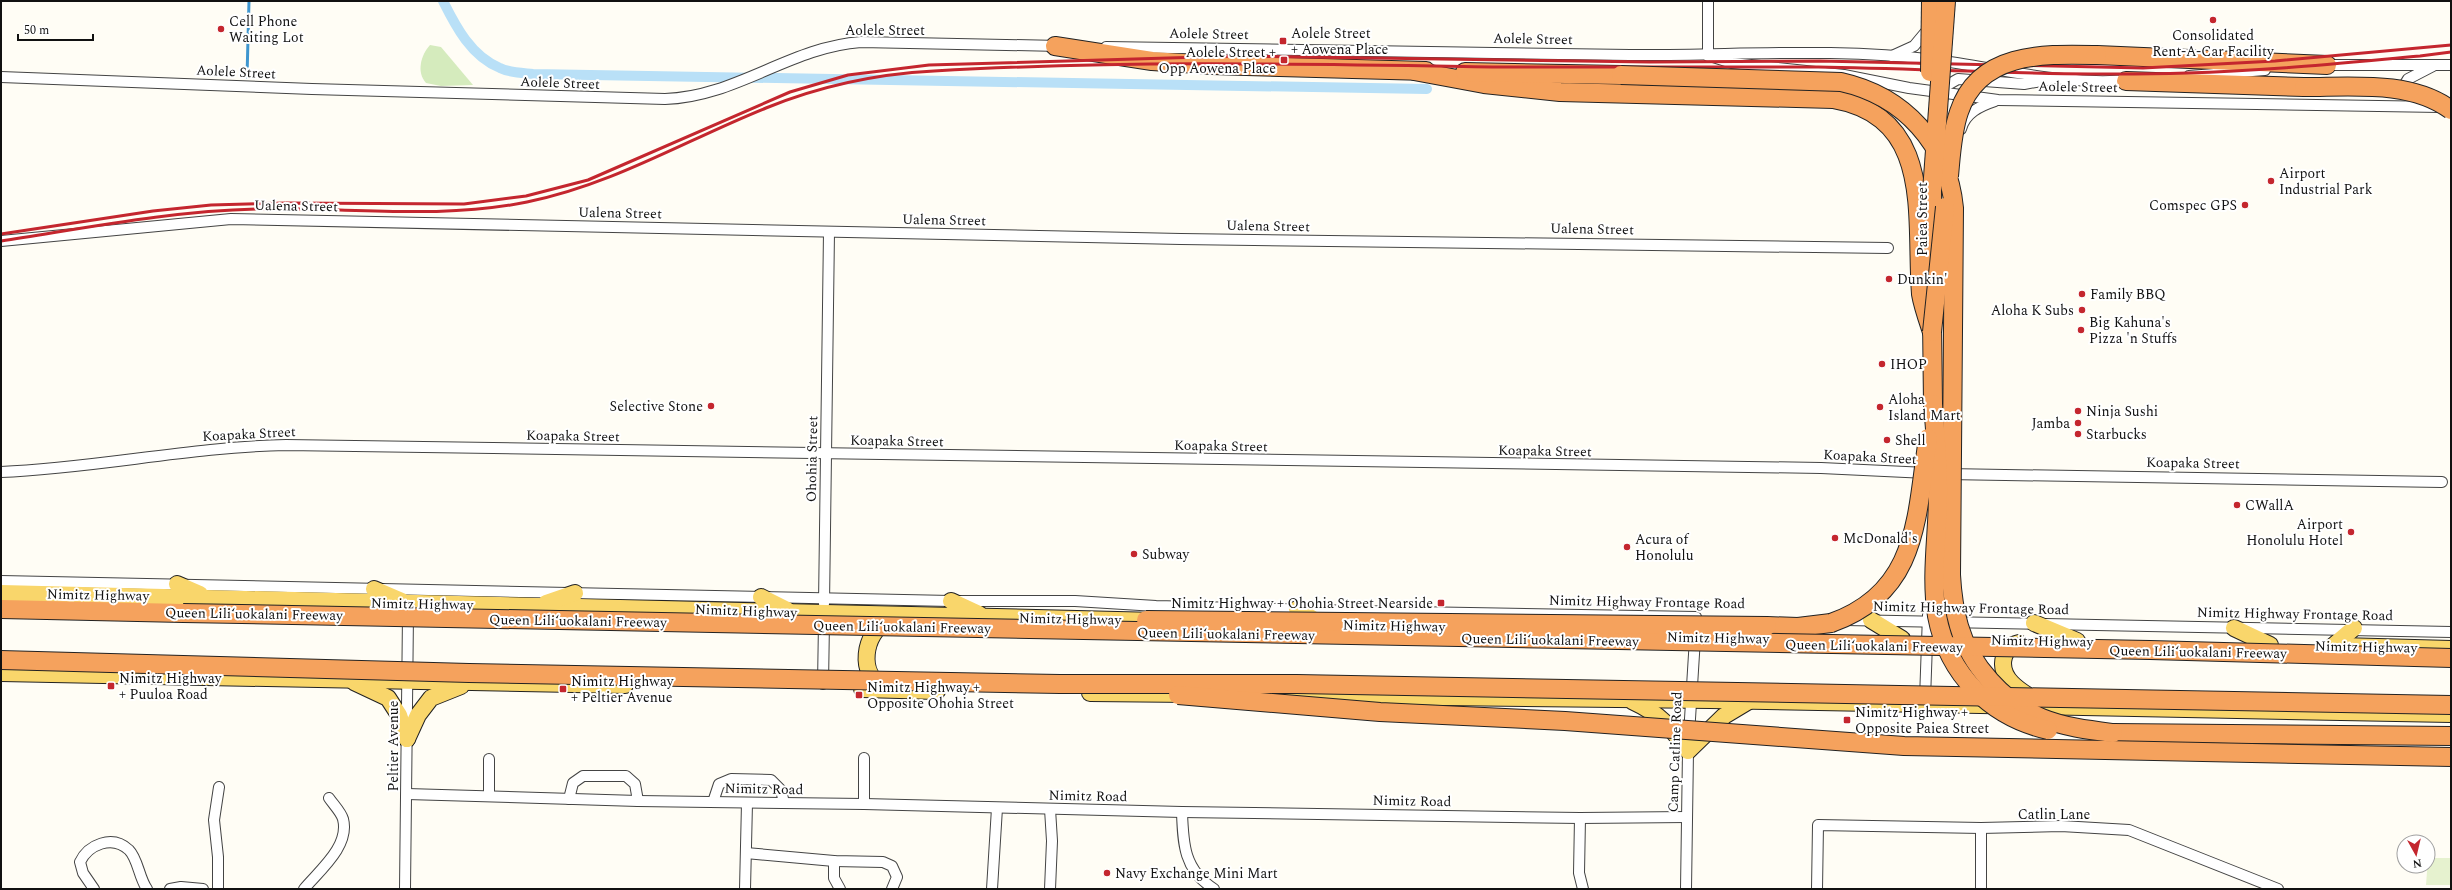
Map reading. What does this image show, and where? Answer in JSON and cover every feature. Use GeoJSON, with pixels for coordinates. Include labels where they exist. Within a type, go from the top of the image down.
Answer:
{"type":"FeatureCollection","features":[{"type":"Feature","properties":{"kind":"highway"},"geometry":{"type":"LineString","coordinates":[[1937,5],[1932,332],[1933,404],[1938,485],[1935,557],[1937,616],[1954,664],[1965,682],[1980,697],[2015,720],[2055,732],[2113,734],[2451,736]]}},
{"type":"Feature","properties":{"kind":"highway"},"geometry":{"type":"LineString","coordinates":[[1055,46],[1152,61],[1205,65],[1841,82],[1867,89],[1893,102],[1906,112],[1926,134],[1946,168],[1953,193],[1951,575],[1953,601],[1959,627],[1970,653],[1984,674],[2001,691],[2020,706],[2041,718],[2054,722],[2113,734]]}},
{"type":"Feature","properties":{"kind":"highway"},"geometry":{"type":"LineString","coordinates":[[1932,332],[1942,224],[1956,123],[1964,101],[1973,86],[1988,73],[2008,62],[2033,56],[2097,55],[2327,65]]}},
{"type":"Feature","properties":{"kind":"highway"},"geometry":{"type":"LineString","coordinates":[[1414,71],[1492,85],[1560,92],[1833,99],[1859,106],[1873,113],[1893,130],[1910,158],[1914,170],[1922,296],[1932,332]]}},
{"type":"Feature","properties":{"kind":"highway"},"geometry":{"type":"LineString","coordinates":[[2126,81],[2304,87],[2387,88],[2407,91],[2430,98],[2451,109]]}},
{"type":"Feature","properties":{"kind":"highway"},"geometry":{"type":"LineString","coordinates":[[631,622],[1254,620],[1815,626],[1842,619],[1862,610],[1879,596],[1896,574],[1913,540],[1933,404]]}},
{"type":"Feature","properties":{"kind":"highway","name":"Queen Liliʻuokalani Freeway"},"geometry":{"type":"LineString","coordinates":[[1,609],[2150,650],[2451,658]]}},
{"type":"Feature","properties":{"kind":"highway"},"geometry":{"type":"LineString","coordinates":[[1,660],[477,673],[1060,684],[1298,684],[2451,705]]}},
{"type":"Feature","properties":{"kind":"highway"},"geometry":{"type":"LineString","coordinates":[[1060,684],[1380,712],[1565,721],[1904,746],[2451,757]]}},
{"type":"Feature","properties":{"kind":"main road"},"geometry":{"type":"LineString","coordinates":[[46,594],[70,583]]}},
{"type":"Feature","properties":{"kind":"main road"},"geometry":{"type":"LineString","coordinates":[[177,584],[209,597]]}},
{"type":"Feature","properties":{"kind":"main road"},"geometry":{"type":"LineString","coordinates":[[374,588],[408,604]]}},
{"type":"Feature","properties":{"kind":"main road","name":"Nimitz Highway"},"geometry":{"type":"LineString","coordinates":[[1,593],[209,597],[408,604],[792,612],[824,606],[910,615],[1464,628],[1695,638],[2030,640],[2451,649]]}},
{"type":"Feature","properties":{"kind":"main road"},"geometry":{"type":"LineString","coordinates":[[537,606],[574,593]]}},
{"type":"Feature","properties":{"kind":"main road"},"geometry":{"type":"LineString","coordinates":[[761,597],[792,612]]}},
{"type":"Feature","properties":{"kind":"main road"},"geometry":{"type":"LineString","coordinates":[[951,601],[986,617]]}},
{"type":"Feature","properties":{"kind":"main road"},"geometry":{"type":"LineString","coordinates":[[1297,609],[1323,624]]}},
{"type":"Feature","properties":{"kind":"main road"},"geometry":{"type":"LineString","coordinates":[[1464,628],[1490,614]]}},
{"type":"Feature","properties":{"kind":"main road"},"geometry":{"type":"LineString","coordinates":[[891,690],[880,685],[869,668],[866,652],[867,643],[881,624],[893,618],[910,615]]}},
{"type":"Feature","properties":{"kind":"main road"},"geometry":{"type":"LineString","coordinates":[[1649,615],[1676,637]]}},
{"type":"Feature","properties":{"kind":"main road"},"geometry":{"type":"LineString","coordinates":[[1871,620],[1902,639]]}},
{"type":"Feature","properties":{"kind":"main road"},"geometry":{"type":"LineString","coordinates":[[2034,623],[2077,642]]}},
{"type":"Feature","properties":{"kind":"main road"},"geometry":{"type":"LineString","coordinates":[[2234,628],[2270,644]]}},
{"type":"Feature","properties":{"kind":"main road"},"geometry":{"type":"LineString","coordinates":[[2333,646],[2354,628]]}},
{"type":"Feature","properties":{"kind":"main road"},"geometry":{"type":"LineString","coordinates":[[2030,640],[2012,645],[2006,650],[2002,663],[2006,677],[2012,684],[2047,708]]}},
{"type":"Feature","properties":{"kind":"main road"},"geometry":{"type":"LineString","coordinates":[[1,672],[468,683],[1628,699],[1924,706],[2451,714]]}},
{"type":"Feature","properties":{"kind":"main road"},"geometry":{"type":"LineString","coordinates":[[349,680],[388,698],[399,715],[407,739]]}},
{"type":"Feature","properties":{"kind":"main road"},"geometry":{"type":"LineString","coordinates":[[407,739],[418,715],[431,698],[468,683]]}},
{"type":"Feature","properties":{"kind":"main road"},"geometry":{"type":"LineString","coordinates":[[1628,699],[1651,710],[1668,724],[1688,751],[1724,716],[1749,701]]}},
{"type":"Feature","properties":{"kind":"street"},"geometry":{"type":"LineString","coordinates":[[1708,1],[1708,56]]}},
{"type":"Feature","properties":{"kind":"street","name":"Paiea Street"},"geometry":{"type":"LineString","coordinates":[[1924,706],[1927,621],[1936,474],[1936,1]]}},
{"type":"Feature","properties":{"kind":"street"},"geometry":{"type":"LineString","coordinates":[[1888,57],[1914,46],[1928,29],[1937,5]]}},
{"type":"Feature","properties":{"kind":"street","name":"Aolele Street"},"geometry":{"type":"LineString","coordinates":[[1,77],[341,90],[665,99],[702,96],[726,88],[817,49],[851,43],[1708,56],[1744,52],[1935,60],[2060,78],[2126,81],[2327,65],[2451,65]]}},
{"type":"Feature","properties":{"kind":"street","name":"Aolele Street"},"geometry":{"type":"LineString","coordinates":[[1708,56],[1732,63],[1844,75],[1936,92],[1998,100],[2397,106],[2451,109]]}},
{"type":"Feature","properties":{"kind":"street"},"geometry":{"type":"LineString","coordinates":[[2397,106],[2402,86],[2408,79],[2437,65]]}},
{"type":"Feature","properties":{"kind":"street"},"geometry":{"type":"LineString","coordinates":[[1936,92],[1958,79],[2024,84],[2060,78]]}},
{"type":"Feature","properties":{"kind":"street"},"geometry":{"type":"LineString","coordinates":[[1935,192],[1958,150],[1962,123],[1970,114],[1981,106],[1998,100]]}},
{"type":"Feature","properties":{"kind":"street","name":"Ualena Street"},"geometry":{"type":"LineString","coordinates":[[1,241],[231,219],[1181,239],[1888,248]]}},
{"type":"Feature","properties":{"kind":"street","name":"Ohohia Street"},"geometry":{"type":"LineString","coordinates":[[823,688],[828,232]]}},
{"type":"Feature","properties":{"kind":"street","name":"Koapaka Street"},"geometry":{"type":"LineString","coordinates":[[1,472],[86,466],[198,450],[262,446],[1820,468],[1936,474],[2442,482]]}},
{"type":"Feature","properties":{"kind":"street","name":"Nimitz Highway Frontage Road"},"geometry":{"type":"LineString","coordinates":[[1,582],[177,584],[761,597],[824,606],[951,601],[1068,601],[1156,606],[1490,614],[1649,615],[2234,628],[2354,628],[2451,632]]}},
{"type":"Feature","properties":{"kind":"street","name":"Peltier Avenue"},"geometry":{"type":"LineString","coordinates":[[405,889],[408,604]]}},
{"type":"Feature","properties":{"kind":"street","name":"Camp Catline Road"},"geometry":{"type":"LineString","coordinates":[[1686,889],[1688,751],[1695,638],[1698,617]]}},
{"type":"Feature","properties":{"kind":"street"},"geometry":{"type":"LineString","coordinates":[[864,758],[864,804]]}},
{"type":"Feature","properties":{"kind":"street"},"geometry":{"type":"LineString","coordinates":[[489,759],[489,796]]}},
{"type":"Feature","properties":{"kind":"street"},"geometry":{"type":"LineString","coordinates":[[569,799],[573,783],[583,776],[626,776],[635,784],[638,801]]}},
{"type":"Feature","properties":{"kind":"street"},"geometry":{"type":"LineString","coordinates":[[713,802],[719,784],[731,779],[771,780],[782,790],[784,803]]}},
{"type":"Feature","properties":{"kind":"street"},"geometry":{"type":"LineString","coordinates":[[218,787],[214,820],[218,889]]}},
{"type":"Feature","properties":{"kind":"street","name":"Nimitz Road"},"geometry":{"type":"LineString","coordinates":[[407,794],[638,801],[864,804],[1182,812],[1580,818],[1687,817]]}},
{"type":"Feature","properties":{"kind":"street"},"geometry":{"type":"LineString","coordinates":[[304,889],[336,851],[344,837],[342,818],[329,798]]}},
{"type":"Feature","properties":{"kind":"street"},"geometry":{"type":"LineString","coordinates":[[745,889],[747,803]]}},
{"type":"Feature","properties":{"kind":"street"},"geometry":{"type":"LineString","coordinates":[[992,889],[997,808]]}},
{"type":"Feature","properties":{"kind":"street"},"geometry":{"type":"LineString","coordinates":[[1050,809],[1052,841],[1050,889]]}},
{"type":"Feature","properties":{"kind":"street"},"geometry":{"type":"LineString","coordinates":[[1182,812],[1183,847],[1187,857],[1200,879],[1214,889]]}},
{"type":"Feature","properties":{"kind":"street"},"geometry":{"type":"LineString","coordinates":[[1580,818],[1579,873],[1583,889]]}},
{"type":"Feature","properties":{"kind":"street","name":"Catlin Lane"},"geometry":{"type":"LineString","coordinates":[[1816,889],[1818,825],[1982,828],[2061,826],[2129,830],[2278,889]]}},
{"type":"Feature","properties":{"kind":"street"},"geometry":{"type":"LineString","coordinates":[[1981,889],[1982,828]]}},
{"type":"Feature","properties":{"kind":"street"},"geometry":{"type":"LineString","coordinates":[[94,889],[83,873],[80,862],[84,854],[103,842],[116,843],[129,850],[141,880],[147,889]]}},
{"type":"Feature","properties":{"kind":"street"},"geometry":{"type":"LineString","coordinates":[[746,853],[834,862],[883,862],[892,866],[897,877],[892,889]]}},
{"type":"Feature","properties":{"kind":"street"},"geometry":{"type":"LineString","coordinates":[[834,862],[834,878],[840,889]]}},
{"type":"Feature","properties":{"kind":"street"},"geometry":{"type":"LineString","coordinates":[[170,889],[181,886],[203,889]]}},
{"type":"Feature","properties":{"kind":"green space"},"geometry":{"type":"Polygon","coordinates":[[[430,45],[441,47],[473,85],[441,86],[426,83],[420,69],[424,54],[430,45]]]}},
{"type":"Feature","properties":{"kind":"green space"},"geometry":{"type":"Polygon","coordinates":[[[2436,858],[2451,858],[2451,885],[2426,885],[2427,874],[2436,874],[2436,858]]]}},
{"type":"Feature","properties":{"kind":"waterway"},"geometry":{"type":"LineString","coordinates":[[247,77],[249,1]]}},
{"type":"Feature","properties":{"kind":"waterway"},"geometry":{"type":"LineString","coordinates":[[443,1],[459,30],[481,56],[490,63],[504,70],[521,73],[1427,89]]}},
{"type":"Feature","properties":{"kind":"railway"},"geometry":{"type":"LineString","coordinates":[[1,234],[153,211],[211,205],[286,203],[464,204],[526,196],[588,180],[790,92],[848,75],[929,65],[1236,56],[1650,62],[1820,61],[2143,68],[2275,61],[2451,45]]}},
{"type":"Feature","properties":{"kind":"railway"},"geometry":{"type":"LineString","coordinates":[[1,241],[129,221],[225,210],[291,209],[426,212],[494,207],[527,202],[589,185],[648,161],[766,108],[807,93],[848,82],[870,78],[934,71],[1075,65],[1216,64],[1539,67],[1818,67],[2141,74],[2274,69],[2451,52]]}},
{"type":"Feature","properties":{"kind":"place","name":"Consolidated Rent-A-Car Facility"},"geometry":{"type":"Point","coordinates":[2213,20]}},
{"type":"Feature","properties":{"kind":"place","name":"Cell Phone Waiting Lot"},"geometry":{"type":"Point","coordinates":[221,29]}},
{"type":"Feature","properties":{"kind":"place","name":"Aolele Street + Aowena Place"},"geometry":{"type":"Point","coordinates":[1283,41]}},
{"type":"Feature","properties":{"kind":"place","name":"Aolele Street + Opp Aowena Place"},"geometry":{"type":"Point","coordinates":[1284,60]}},
{"type":"Feature","properties":{"kind":"place","name":"Airport Industrial Park"},"geometry":{"type":"Point","coordinates":[2271,181]}},
{"type":"Feature","properties":{"kind":"place","name":"Comspec GPS"},"geometry":{"type":"Point","coordinates":[2245,205]}},
{"type":"Feature","properties":{"kind":"place","name":"Dunkin'"},"geometry":{"type":"Point","coordinates":[1889,279]}},
{"type":"Feature","properties":{"kind":"place","name":"Family BBQ"},"geometry":{"type":"Point","coordinates":[2082,294]}},
{"type":"Feature","properties":{"kind":"place","name":"Aloha K Subs"},"geometry":{"type":"Point","coordinates":[2082,310]}},
{"type":"Feature","properties":{"kind":"place","name":"Big Kahuna's Pizza 'n Stuffs"},"geometry":{"type":"Point","coordinates":[2081,330]}},
{"type":"Feature","properties":{"kind":"place","name":"IHOP"},"geometry":{"type":"Point","coordinates":[1882,364]}},
{"type":"Feature","properties":{"kind":"place","name":"Selective Stone"},"geometry":{"type":"Point","coordinates":[711,406]}},
{"type":"Feature","properties":{"kind":"place","name":"Aloha Island Mart"},"geometry":{"type":"Point","coordinates":[1880,407]}},
{"type":"Feature","properties":{"kind":"place","name":"Ninja Sushi"},"geometry":{"type":"Point","coordinates":[2078,411]}},
{"type":"Feature","properties":{"kind":"place","name":"Jamba"},"geometry":{"type":"Point","coordinates":[2078,423]}},
{"type":"Feature","properties":{"kind":"place","name":"Starbucks"},"geometry":{"type":"Point","coordinates":[2078,434]}},
{"type":"Feature","properties":{"kind":"place","name":"Shell"},"geometry":{"type":"Point","coordinates":[1887,440]}},
{"type":"Feature","properties":{"kind":"place","name":"CWallA"},"geometry":{"type":"Point","coordinates":[2237,505]}},
{"type":"Feature","properties":{"kind":"place","name":"Airport Honolulu Hotel"},"geometry":{"type":"Point","coordinates":[2351,532]}},
{"type":"Feature","properties":{"kind":"place","name":"McDonald's"},"geometry":{"type":"Point","coordinates":[1835,538]}},
{"type":"Feature","properties":{"kind":"place","name":"Acura of Honolulu"},"geometry":{"type":"Point","coordinates":[1627,547]}},
{"type":"Feature","properties":{"kind":"place","name":"Subway"},"geometry":{"type":"Point","coordinates":[1134,554]}},
{"type":"Feature","properties":{"kind":"place","name":"Nimitz Highway + Ohohia Street Nearside"},"geometry":{"type":"Point","coordinates":[1441,603]}},
{"type":"Feature","properties":{"kind":"place","name":"Nimitz Highway + Puuloa Road"},"geometry":{"type":"Point","coordinates":[111,686]}},
{"type":"Feature","properties":{"kind":"place","name":"Nimitz Highway + Peltier Avenue"},"geometry":{"type":"Point","coordinates":[563,689]}},
{"type":"Feature","properties":{"kind":"place","name":"Nimitz Highway + Opposite Ohohia Street"},"geometry":{"type":"Point","coordinates":[859,695]}},
{"type":"Feature","properties":{"kind":"place","name":"Nimitz Highway + Opposite Paiea Street"},"geometry":{"type":"Point","coordinates":[1847,720]}},
{"type":"Feature","properties":{"kind":"place","name":"Navy Exchange Mini Mart"},"geometry":{"type":"Point","coordinates":[1107,873]}}]}
